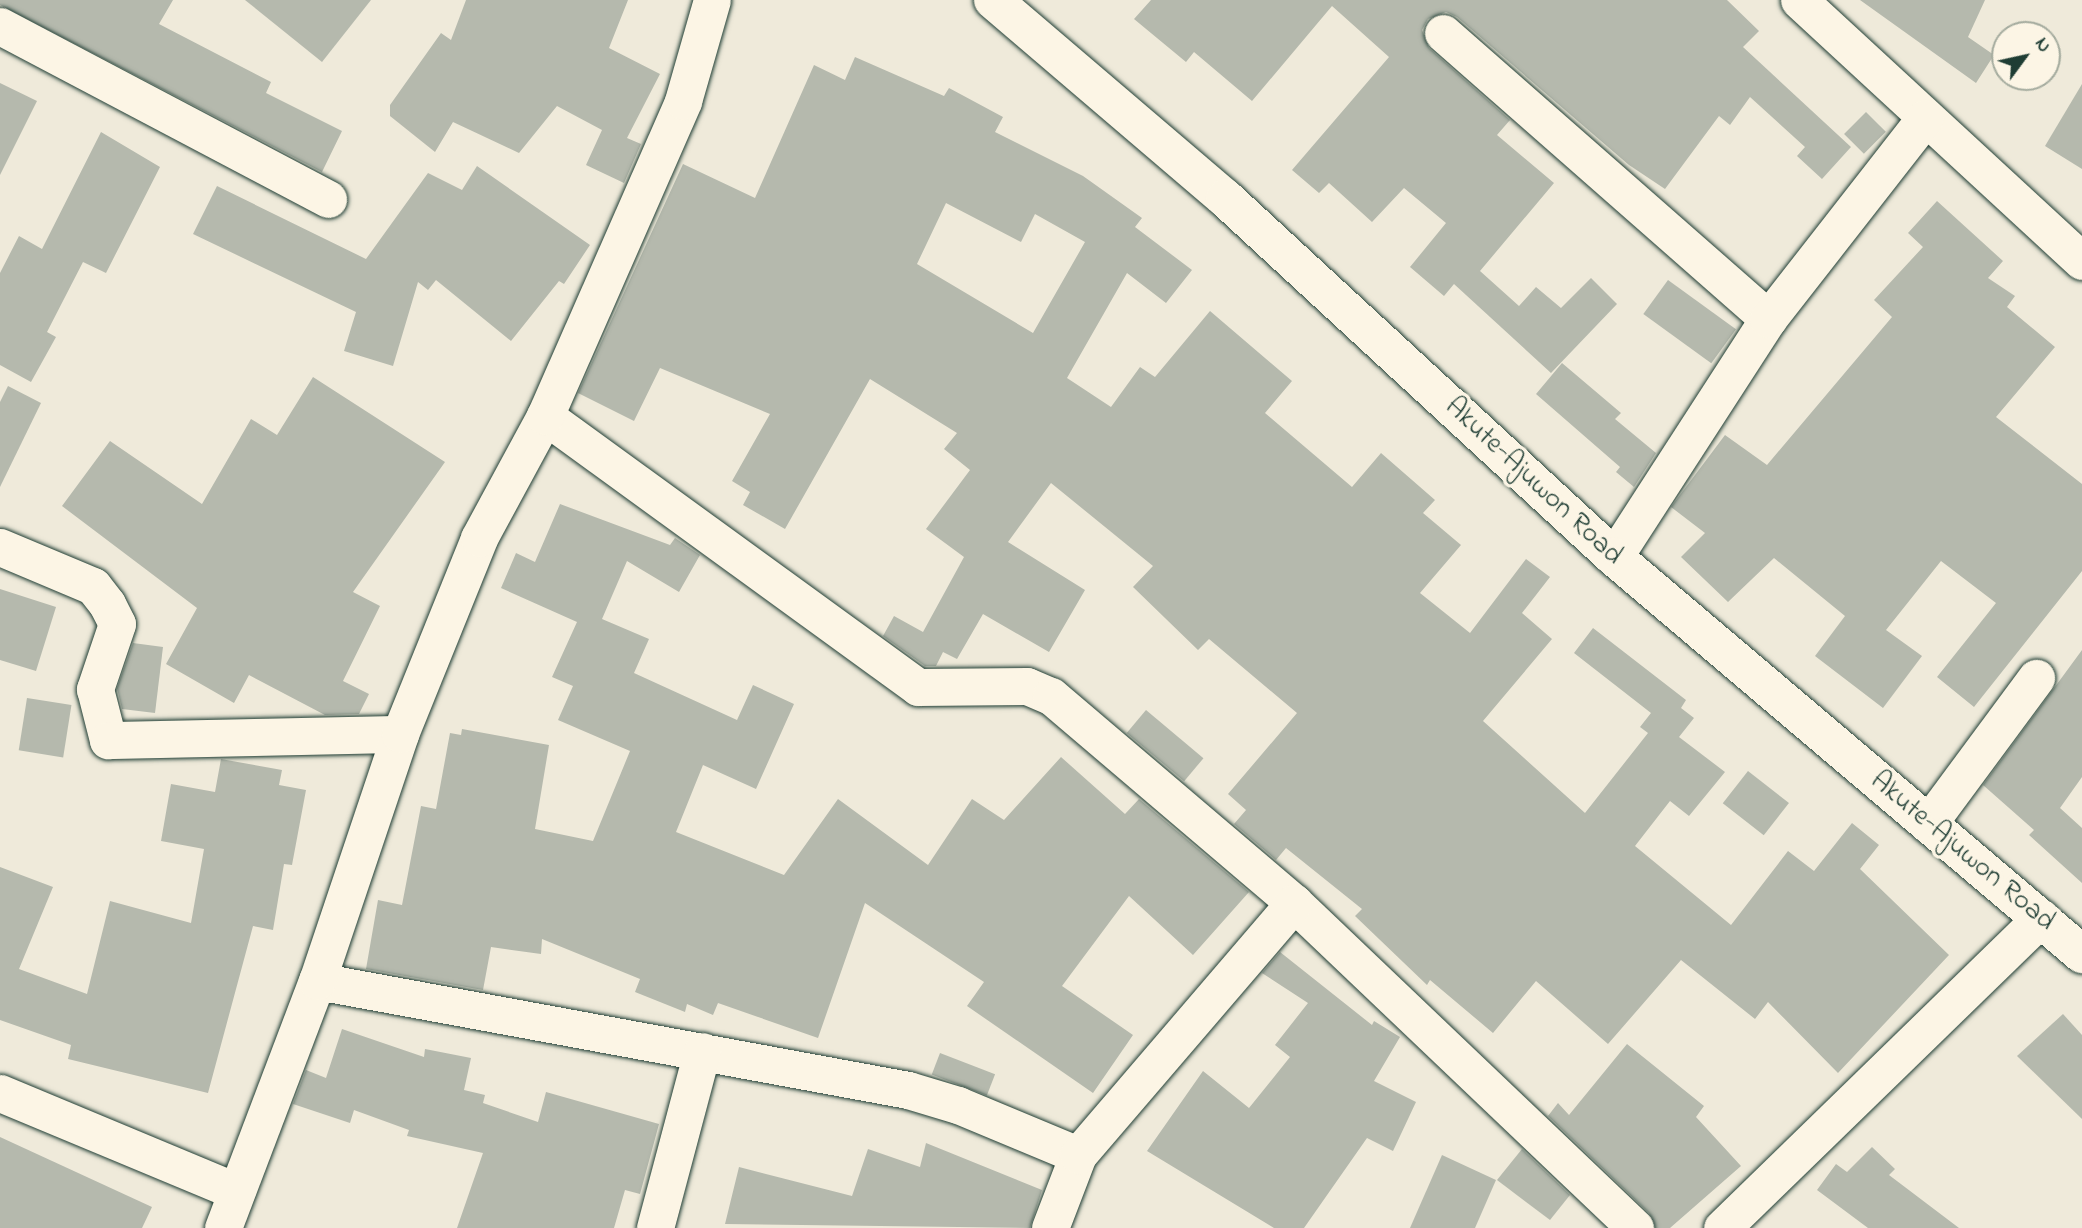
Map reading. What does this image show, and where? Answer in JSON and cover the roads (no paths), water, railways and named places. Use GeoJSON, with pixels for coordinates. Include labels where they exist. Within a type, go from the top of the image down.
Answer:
{"type":"FeatureCollection","features":[{"type":"Feature","properties":{"kind":"main road","name":"Akute-Ajuwon Road"},"geometry":{"type":"LineString","coordinates":[[993,0],[1225,198],[1614,557],[2082,954]]}},
{"type":"Feature","properties":{"kind":"street"},"geometry":{"type":"LineString","coordinates":[[223,1228],[317,981],[400,734],[480,538],[545,416],[683,101],[712,0]]}},
{"type":"Feature","properties":{"kind":"street"},"geometry":{"type":"LineString","coordinates":[[1799,0],[2082,261]]}},
{"type":"Feature","properties":{"kind":"street"},"geometry":{"type":"LineString","coordinates":[[0,26],[328,199]]}},
{"type":"Feature","properties":{"kind":"street"},"geometry":{"type":"LineString","coordinates":[[1443,33],[1768,319]]}},
{"type":"Feature","properties":{"kind":"street"},"geometry":{"type":"LineString","coordinates":[[1614,557],[1768,319],[1925,118]]}},
{"type":"Feature","properties":{"kind":"street"},"geometry":{"type":"LineString","coordinates":[[545,416],[918,687],[1027,686],[1051,696],[1294,903],[1635,1228]]}},
{"type":"Feature","properties":{"kind":"street"},"geometry":{"type":"LineString","coordinates":[[0,547],[93,586],[107,604],[117,624],[95,689],[107,740],[400,734]]}},
{"type":"Feature","properties":{"kind":"street"},"geometry":{"type":"LineString","coordinates":[[1928,824],[2036,678]]}},
{"type":"Feature","properties":{"kind":"street"},"geometry":{"type":"LineString","coordinates":[[1050,1228],[1079,1155],[1294,903]]}},
{"type":"Feature","properties":{"kind":"street"},"geometry":{"type":"LineString","coordinates":[[1722,1228],[2041,918]]}},
{"type":"Feature","properties":{"kind":"street"},"geometry":{"type":"LineString","coordinates":[[317,981],[908,1090],[958,1105],[1079,1155]]}},
{"type":"Feature","properties":{"kind":"street"},"geometry":{"type":"LineString","coordinates":[[655,1228],[702,1051]]}},
{"type":"Feature","properties":{"kind":"street"},"geometry":{"type":"LineString","coordinates":[[0,1093],[236,1191]]}}]}
